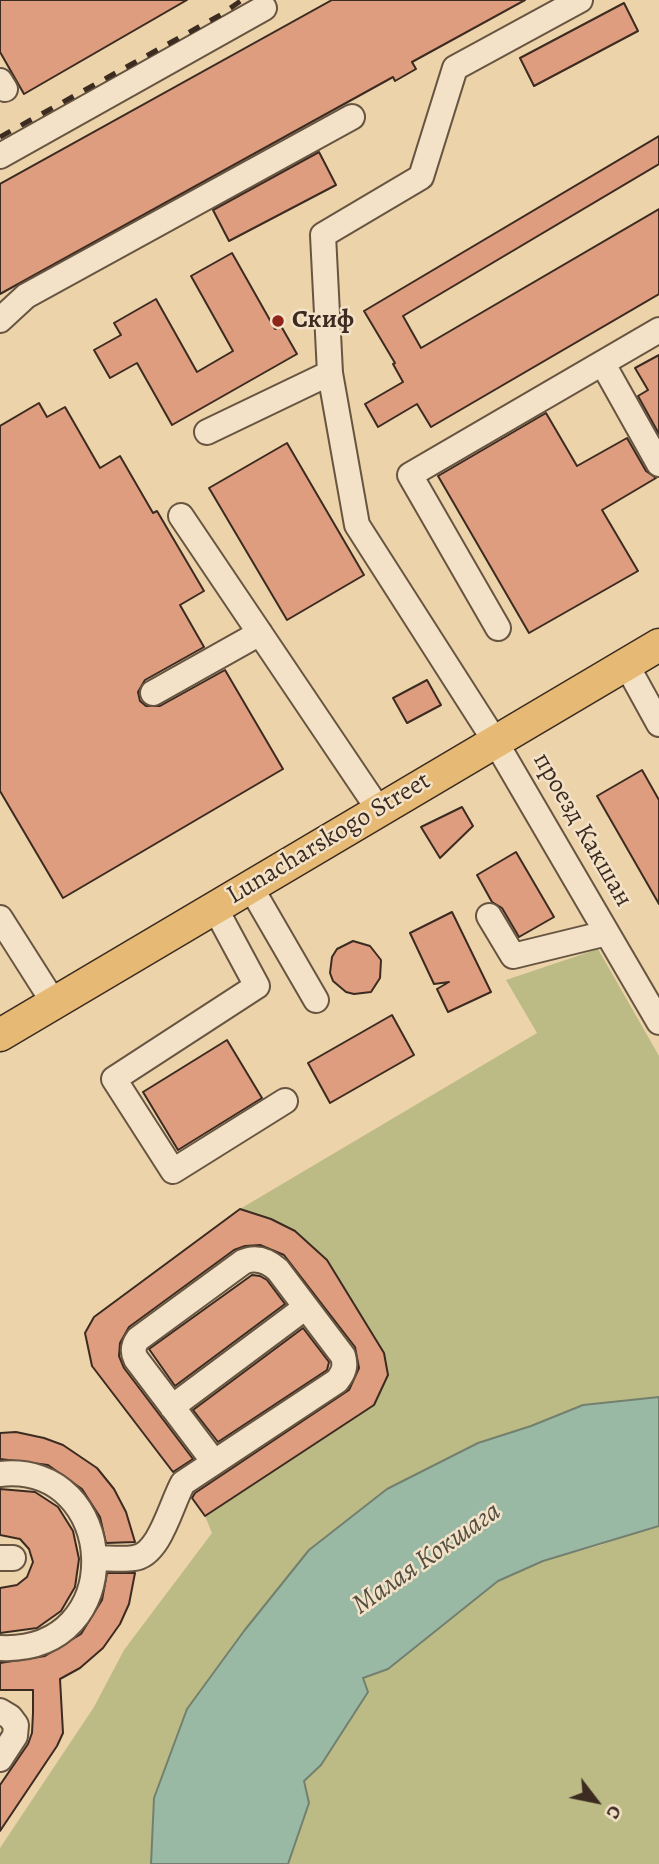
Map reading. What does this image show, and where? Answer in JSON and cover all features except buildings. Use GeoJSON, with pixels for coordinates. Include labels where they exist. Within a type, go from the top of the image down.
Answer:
{"type":"FeatureCollection","features":[{"type":"Feature","properties":{"kind":"main road","name":"Lunacharskogo Street"},"geometry":{"type":"LineString","coordinates":[[0,1035],[659,645]]}},
{"type":"Feature","properties":{"kind":"street","name":"проезд Какшан"},"geometry":{"type":"LineString","coordinates":[[580,0],[455,68],[421,177],[323,234],[330,373],[357,525],[495,741],[659,1021]]}},
{"type":"Feature","properties":{"kind":"street"},"geometry":{"type":"LineString","coordinates":[[0,156],[264,8]]}},
{"type":"Feature","properties":{"kind":"street"},"geometry":{"type":"LineString","coordinates":[[0,320],[26,296],[352,117]]}},
{"type":"Feature","properties":{"kind":"street"},"geometry":{"type":"LineString","coordinates":[[498,628],[410,475],[659,330]]}},
{"type":"Feature","properties":{"kind":"street"},"geometry":{"type":"LineString","coordinates":[[603,364],[659,464]]}},
{"type":"Feature","properties":{"kind":"street"},"geometry":{"type":"LineString","coordinates":[[207,432],[330,373]]}},
{"type":"Feature","properties":{"kind":"street"},"geometry":{"type":"LineString","coordinates":[[181,516],[379,810]]}},
{"type":"Feature","properties":{"kind":"street"},"geometry":{"type":"LineString","coordinates":[[153,692],[260,633]]}},
{"type":"Feature","properties":{"kind":"street"},"geometry":{"type":"LineString","coordinates":[[626,664],[659,724]]}},
{"type":"Feature","properties":{"kind":"street"},"geometry":{"type":"LineString","coordinates":[[250,886],[316,1000]]}},
{"type":"Feature","properties":{"kind":"street"},"geometry":{"type":"LineString","coordinates":[[215,908],[257,986],[114,1079],[173,1171],[285,1101]]}},
{"type":"Feature","properties":{"kind":"street"},"geometry":{"type":"LineString","coordinates":[[489,916],[513,956],[607,933]]}},
{"type":"Feature","properties":{"kind":"street"},"geometry":{"type":"LineString","coordinates":[[0,918],[54,1003]]}},
{"type":"Feature","properties":{"kind":"street"},"geometry":{"type":"LineString","coordinates":[[96,1558],[136,1558],[144,1555],[156,1544],[183,1483],[337,1381],[343,1373],[345,1364],[342,1356],[270,1263],[249,1259],[138,1339],[133,1353],[214,1462]]}},
{"type":"Feature","properties":{"kind":"street"},"geometry":{"type":"LineString","coordinates":[[172,1407],[306,1307]]}},
{"type":"Feature","properties":{"kind":"street"},"geometry":{"type":"LineString","coordinates":[[0,1474],[12,1472],[37,1477],[60,1490],[79,1508],[91,1532],[96,1558],[93,1584],[82,1608],[65,1628],[42,1642],[17,1648],[0,1648]]}},
{"type":"Feature","properties":{"kind":"street"},"geometry":{"type":"LineString","coordinates":[[0,1710],[16,1725],[15,1735],[0,1759]]}},
{"type":"Feature","properties":{"kind":"shaded area"},"geometry":{"type":"Polygon","coordinates":[[[598,949],[659,1056],[659,1397],[583,1405],[531,1426],[154,1798],[151,1864],[0,1864],[0,1848],[94,1707],[124,1650],[212,1533],[205,1516],[374,1405],[388,1375],[384,1353],[327,1260],[295,1231],[271,1219],[240,1209],[537,1033],[506,980],[598,949]]]}},
{"type":"Feature","properties":{"kind":"shaded area"},"geometry":{"type":"Polygon","coordinates":[[[659,1526],[659,1864],[288,1864],[309,1803],[304,1781],[321,1765],[368,1692],[363,1678],[388,1669],[498,1581],[543,1561],[601,1545],[659,1526]]]}},
{"type":"Feature","properties":{"kind":"water","name":"Малая Кокшага"},"geometry":{"type":"Polygon","coordinates":[[[659,1397],[659,1526],[543,1561],[498,1581],[388,1669],[363,1678],[368,1692],[321,1765],[304,1781],[309,1803],[288,1864],[151,1864],[154,1798],[187,1709],[244,1631],[309,1550],[387,1489],[478,1443],[583,1405],[659,1397]]]}},
{"type":"Feature","properties":{"kind":"railway"},"geometry":{"type":"LineString","coordinates":[[0,137],[222,14],[242,0]]}},
{"type":"Feature","properties":{"kind":"place","name":"Скиф"},"geometry":{"type":"Point","coordinates":[278,321]}}]}
